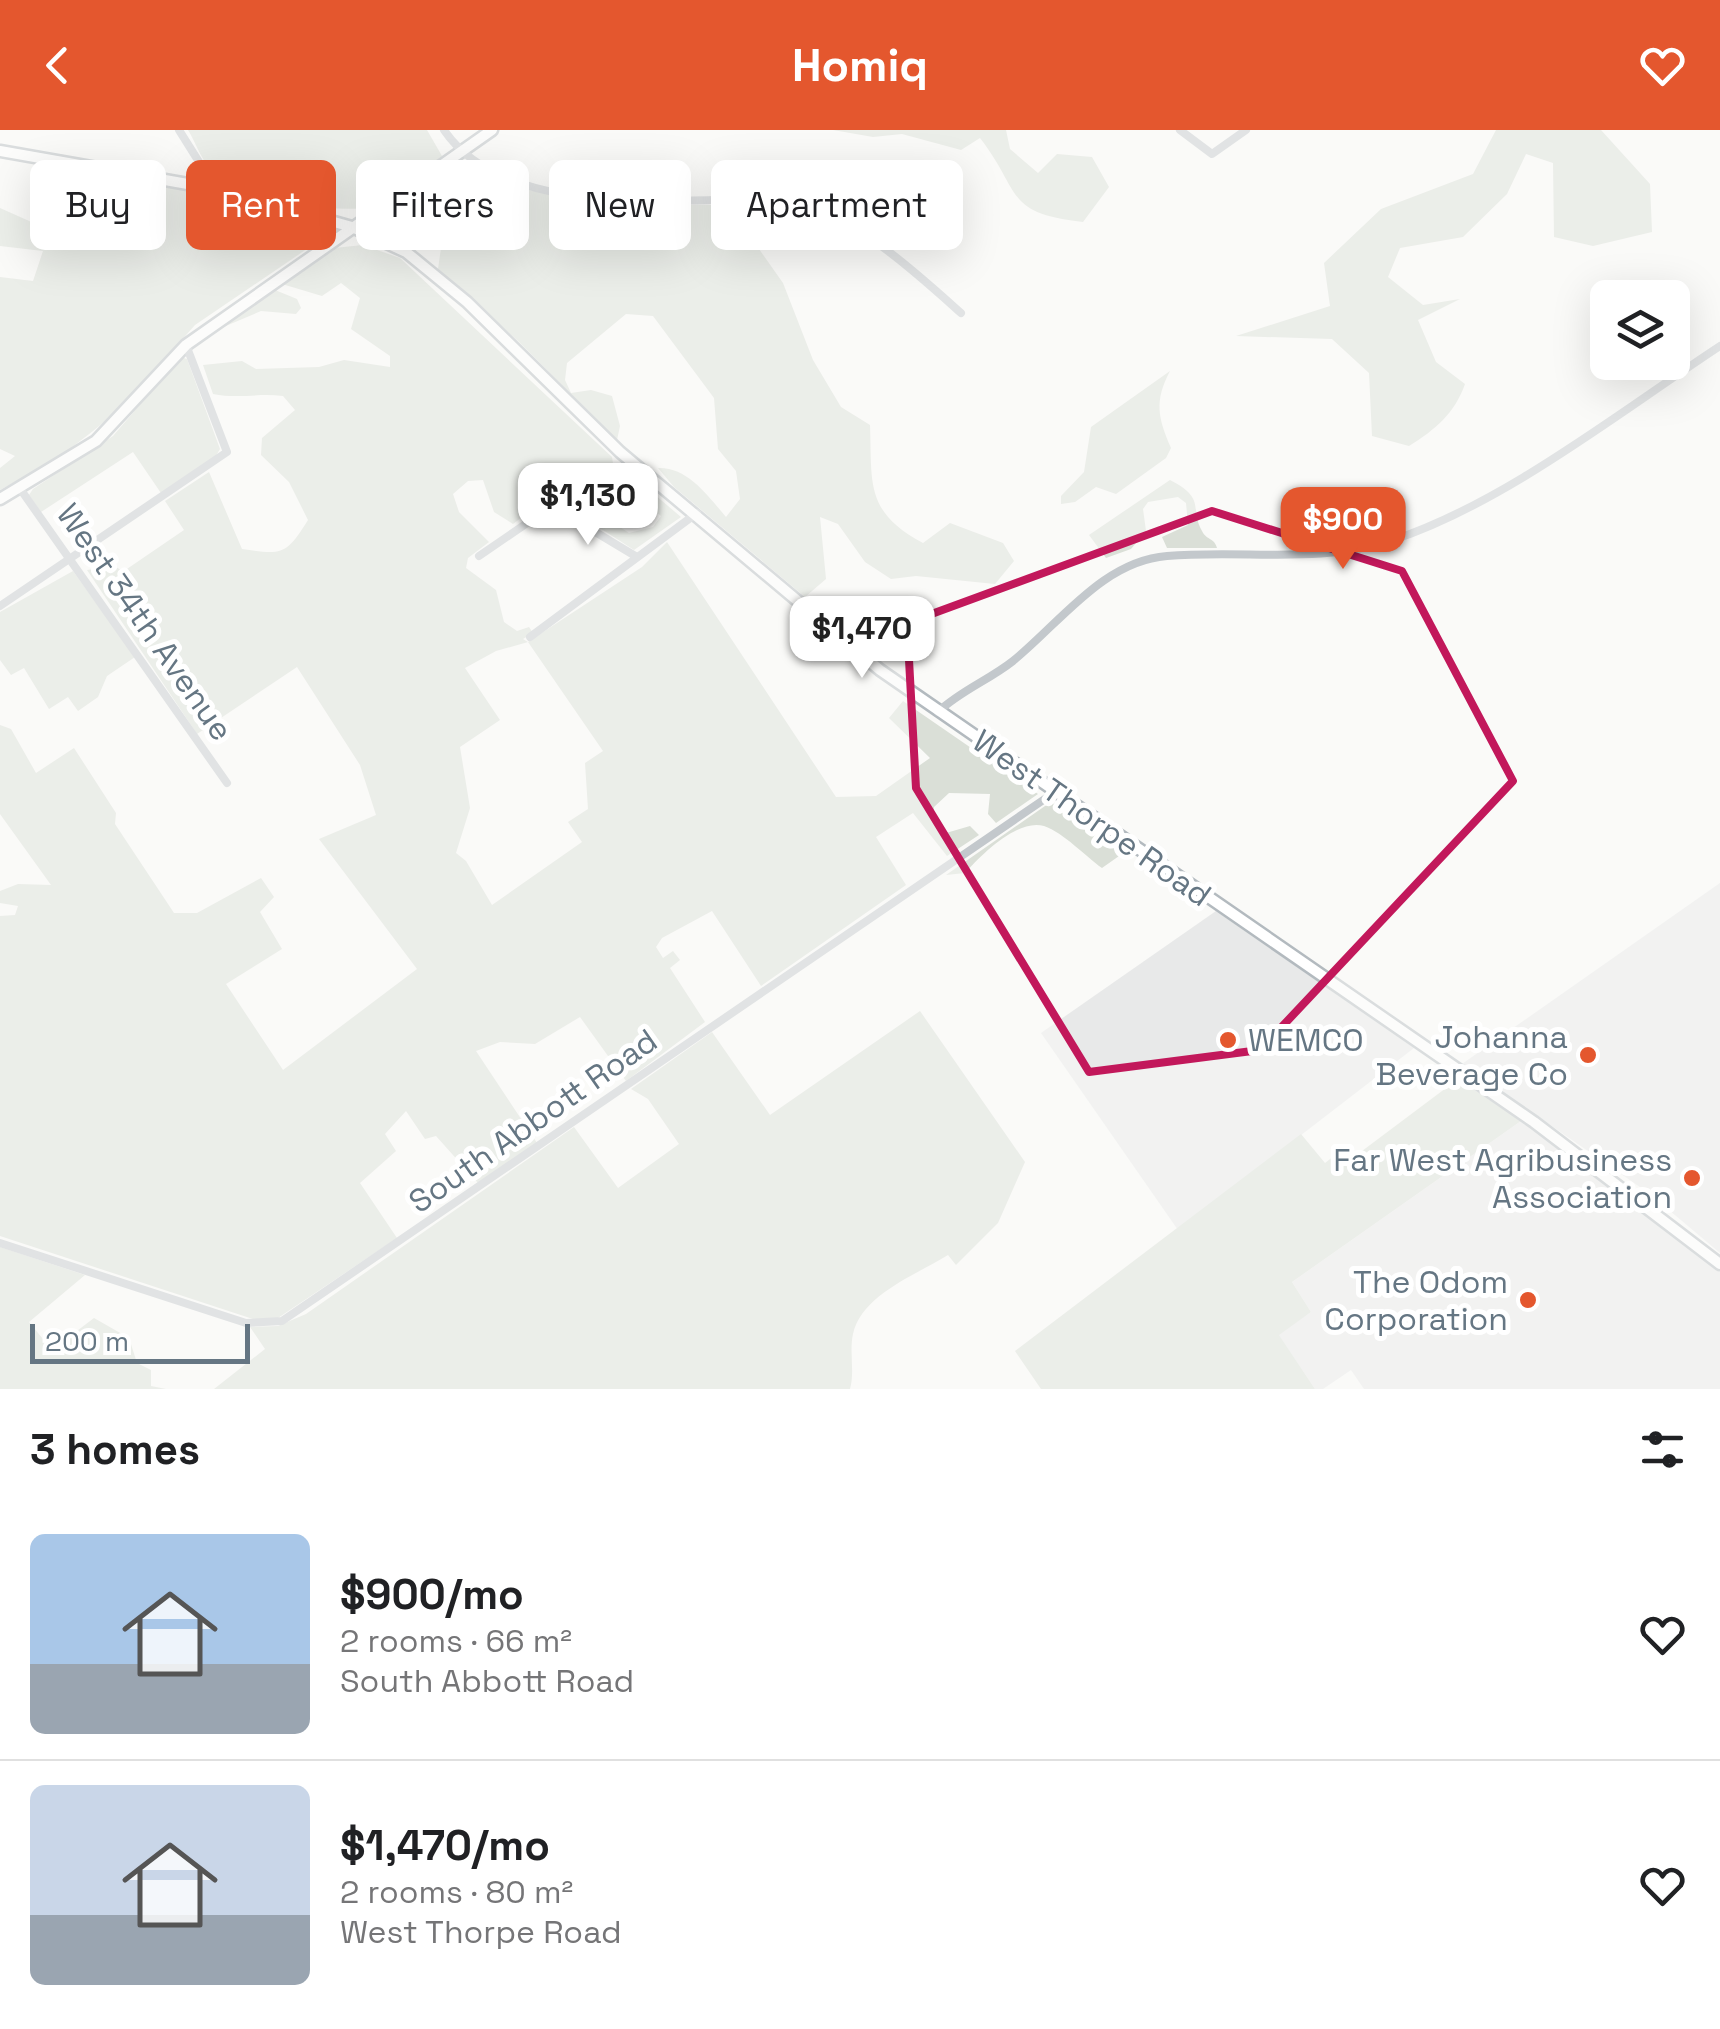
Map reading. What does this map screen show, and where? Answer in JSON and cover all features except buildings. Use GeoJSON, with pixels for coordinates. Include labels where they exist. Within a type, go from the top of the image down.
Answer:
{"type":"FeatureCollection","features":[{"type":"Feature","properties":{"kind":"street"},"geometry":{"type":"LineString","coordinates":[[179,130],[198,160]]}},
{"type":"Feature","properties":{"kind":"street"},"geometry":{"type":"LineString","coordinates":[[444,130],[460,153],[510,178],[586,199],[796,202],[848,226],[894,256],[960,313]]}},
{"type":"Feature","properties":{"kind":"street"},"geometry":{"type":"LineString","coordinates":[[0,500],[21,490],[114,426],[186,345],[492,130]]}},
{"type":"Feature","properties":{"kind":"street"},"geometry":{"type":"LineString","coordinates":[[1180,130],[1212,154],[1246,130]]}},
{"type":"Feature","properties":{"kind":"street","name":"West Thorpe Road"},"geometry":{"type":"LineString","coordinates":[[0,150],[186,184]]}},
{"type":"Feature","properties":{"kind":"street","name":"West Thorpe Road"},"geometry":{"type":"LineString","coordinates":[[336,223],[406,252],[436,276],[578,415],[830,629],[938,712],[1534,1122],[1720,1264]]}},
{"type":"Feature","properties":{"kind":"street"},"geometry":{"type":"LineString","coordinates":[[0,606],[227,452],[186,345]]}},
{"type":"Feature","properties":{"kind":"street"},"geometry":{"type":"LineString","coordinates":[[938,712],[1014,660],[1098,584],[1138,561],[1167,556],[1323,556],[1396,539],[1501,489],[1720,346]]}},
{"type":"Feature","properties":{"kind":"street","name":"West 34th Avenue"},"geometry":{"type":"LineString","coordinates":[[21,490],[226,783]]}},
{"type":"Feature","properties":{"kind":"street"},"geometry":{"type":"LineString","coordinates":[[479,556],[552,506],[637,557]]}},
{"type":"Feature","properties":{"kind":"street"},"geometry":{"type":"LineString","coordinates":[[530,638],[697,513]]}},
{"type":"Feature","properties":{"kind":"street","name":"South Abbott Road"},"geometry":{"type":"LineString","coordinates":[[0,1242],[246,1323],[282,1321],[1055,792]]}},
{"type":"Feature","properties":{"kind":"highlighted area"},"geometry":{"type":"Polygon","coordinates":[[[1212,511],[1402,571],[1513,781],[1260,1050],[1089,1072],[916,788],[907,623],[1212,511]]]}},
{"type":"Feature","properties":{"kind":"shaded area"},"geometry":{"type":"Polygon","coordinates":[[[188,130],[427,130],[442,156],[437,160],[356,160],[356,208],[339,209],[336,160],[205,160],[188,130]]]}},
{"type":"Feature","properties":{"kind":"shaded area"},"geometry":{"type":"Polygon","coordinates":[[[833,130],[1006,130],[1010,149],[1038,173],[1057,154],[1092,157],[1109,187],[1083,222],[1057,218],[1039,213],[1017,197],[980,138],[961,150],[902,134],[873,137],[833,130]]]}},
{"type":"Feature","properties":{"kind":"shaded area"},"geometry":{"type":"Polygon","coordinates":[[[1496,130],[1601,130],[1650,184],[1652,232],[1593,246],[1554,237],[1553,163],[1526,154],[1507,194],[1463,237],[1400,248],[1388,277],[1423,305],[1460,299],[1418,320],[1436,362],[1465,384],[1450,412],[1427,434],[1409,446],[1372,436],[1369,373],[1332,339],[1236,336],[1330,306],[1324,263],[1381,209],[1473,174],[1496,130]]]}},
{"type":"Feature","properties":{"kind":"shaded area"},"geometry":{"type":"Polygon","coordinates":[[[166,187],[186,191],[186,250],[305,250],[195,325],[122,407],[93,431],[58,458],[0,490],[0,468],[15,456],[0,449],[0,277],[33,281],[43,251],[34,250],[166,250],[166,187]]]}},
{"type":"Feature","properties":{"kind":"shaded area"},"geometry":{"type":"Polygon","coordinates":[[[529,190],[549,194],[549,250],[691,250],[691,205],[711,205],[711,250],[760,250],[783,283],[813,360],[841,407],[870,425],[872,480],[881,508],[891,520],[923,543],[950,523],[1003,543],[1014,561],[995,584],[916,576],[891,579],[865,562],[838,524],[820,517],[826,579],[805,597],[674,487],[658,468],[688,478],[726,517],[740,499],[736,471],[718,449],[714,398],[653,316],[626,314],[567,363],[565,380],[571,393],[591,390],[612,396],[620,426],[617,440],[518,341],[438,269],[441,250],[529,250],[529,190]]]}},
{"type":"Feature","properties":{"kind":"shaded area"},"geometry":{"type":"Polygon","coordinates":[[[0,208],[30,221],[30,249],[0,246],[0,208]]]}},
{"type":"Feature","properties":{"kind":"shaded area"},"geometry":{"type":"Polygon","coordinates":[[[356,246],[356,250],[377,250],[400,258],[612,457],[614,470],[587,505],[629,533],[653,527],[661,516],[620,483],[628,472],[681,517],[634,550],[558,501],[539,504],[513,524],[494,512],[483,480],[468,481],[453,494],[459,512],[489,542],[468,558],[466,568],[496,590],[504,622],[517,631],[529,627],[533,633],[523,639],[528,642],[642,567],[667,542],[836,797],[876,796],[930,758],[889,718],[903,701],[1038,794],[996,823],[988,814],[990,794],[949,793],[934,807],[934,817],[946,833],[970,826],[979,835],[947,856],[913,813],[876,837],[906,885],[761,986],[712,911],[662,938],[656,947],[663,958],[673,951],[680,960],[670,968],[705,1022],[626,1081],[580,1017],[535,1044],[500,1042],[476,1051],[537,1143],[478,1183],[436,1136],[425,1139],[406,1111],[385,1134],[396,1151],[360,1183],[397,1238],[278,1318],[256,1320],[0,1236],[0,916],[15,915],[18,906],[0,903],[0,891],[18,884],[51,885],[0,814],[0,725],[11,729],[36,773],[74,748],[116,813],[115,824],[174,913],[197,913],[261,878],[274,897],[260,912],[282,949],[226,984],[283,1070],[417,969],[319,839],[376,815],[360,765],[297,667],[197,734],[87,570],[113,566],[124,571],[184,530],[165,501],[209,472],[242,549],[282,550],[308,520],[289,482],[261,455],[262,438],[295,410],[283,396],[213,394],[203,365],[242,361],[256,369],[319,367],[344,360],[390,367],[390,356],[351,329],[360,298],[341,283],[322,296],[282,284],[336,248],[356,246]],[[528,642],[496,651],[465,668],[500,720],[460,747],[470,808],[456,853],[466,861],[492,905],[582,842],[568,822],[588,809],[585,763],[603,751],[528,642]]]}},
{"type":"Feature","properties":{"kind":"shaded area"},"geometry":{"type":"Polygon","coordinates":[[[275,290],[297,299],[301,308],[296,314],[261,311],[221,328],[275,290]]]}},
{"type":"Feature","properties":{"kind":"shaded area"},"geometry":{"type":"Polygon","coordinates":[[[181,357],[187,359],[220,449],[214,459],[163,496],[133,452],[41,512],[29,495],[33,489],[113,436],[181,357]]]}},
{"type":"Feature","properties":{"kind":"shaded area"},"geometry":{"type":"Polygon","coordinates":[[[1170,371],[1160,401],[1163,428],[1171,448],[1166,458],[1116,494],[1096,487],[1075,502],[1061,504],[1061,496],[1084,472],[1091,427],[1170,371]]]}},
{"type":"Feature","properties":{"kind":"shaded area"},"geometry":{"type":"Polygon","coordinates":[[[1170,480],[1193,498],[1198,523],[1217,548],[1167,548],[1162,537],[1188,525],[1186,503],[1178,497],[1148,502],[1143,509],[1146,531],[1131,549],[1106,558],[1089,535],[1170,480]]]}},
{"type":"Feature","properties":{"kind":"shaded area"},"geometry":{"type":"Polygon","coordinates":[[[73,571],[135,657],[107,676],[98,697],[78,711],[68,697],[49,709],[24,668],[11,675],[0,660],[0,612],[73,571]]]}},
{"type":"Feature","properties":{"kind":"shaded area"},"geometry":{"type":"Polygon","coordinates":[[[1060,802],[1129,849],[1102,868],[1059,834],[1034,825],[1001,840],[965,873],[946,875],[1045,806],[1060,802]]]}},
{"type":"Feature","properties":{"kind":"shaded area"},"geometry":{"type":"Polygon","coordinates":[[[1720,883],[1720,1253],[1650,1194],[1462,1064],[1720,883]]]}},
{"type":"Feature","properties":{"kind":"shaded area"},"geometry":{"type":"Polygon","coordinates":[[[1216,911],[1414,1048],[1178,1230],[1041,1033],[1216,911]]]}},
{"type":"Feature","properties":{"kind":"shaded area"},"geometry":{"type":"Polygon","coordinates":[[[920,1011],[1025,1162],[998,1223],[956,1265],[948,1255],[867,1307],[853,1334],[850,1389],[214,1389],[265,1349],[250,1327],[278,1326],[306,1314],[574,1127],[618,1188],[679,1144],[648,1099],[631,1089],[712,1032],[770,1115],[920,1011]]]}},
{"type":"Feature","properties":{"kind":"shaded area"},"geometry":{"type":"Polygon","coordinates":[[[1458,1079],[1521,1121],[1292,1282],[1311,1312],[1279,1335],[1315,1389],[1041,1389],[1015,1351],[1301,1134],[1325,1163],[1344,1148],[1354,1157],[1458,1079]]]}},
{"type":"Feature","properties":{"kind":"shaded area"},"geometry":{"type":"Polygon","coordinates":[[[1521,1121],[1636,1203],[1720,1272],[1720,1389],[1364,1389],[1351,1370],[1323,1389],[1315,1389],[1278,1334],[1311,1312],[1292,1282],[1521,1121]]]}},
{"type":"Feature","properties":{"kind":"shaded area"},"geometry":{"type":"Polygon","coordinates":[[[0,1247],[85,1275],[29,1322],[52,1350],[94,1318],[129,1338],[137,1363],[151,1370],[151,1386],[166,1389],[0,1389],[0,1247]]]}},
{"type":"Feature","properties":{"kind":"place","name":"WEMCO"},"geometry":{"type":"Point","coordinates":[1228,1040]}},
{"type":"Feature","properties":{"kind":"place","name":"Johanna Beverage Co"},"geometry":{"type":"Point","coordinates":[1588,1055]}},
{"type":"Feature","properties":{"kind":"place","name":"Far West Agribusiness Association"},"geometry":{"type":"Point","coordinates":[1692,1178]}},
{"type":"Feature","properties":{"kind":"place","name":"The Odom Corporation"},"geometry":{"type":"Point","coordinates":[1528,1300]}}]}
